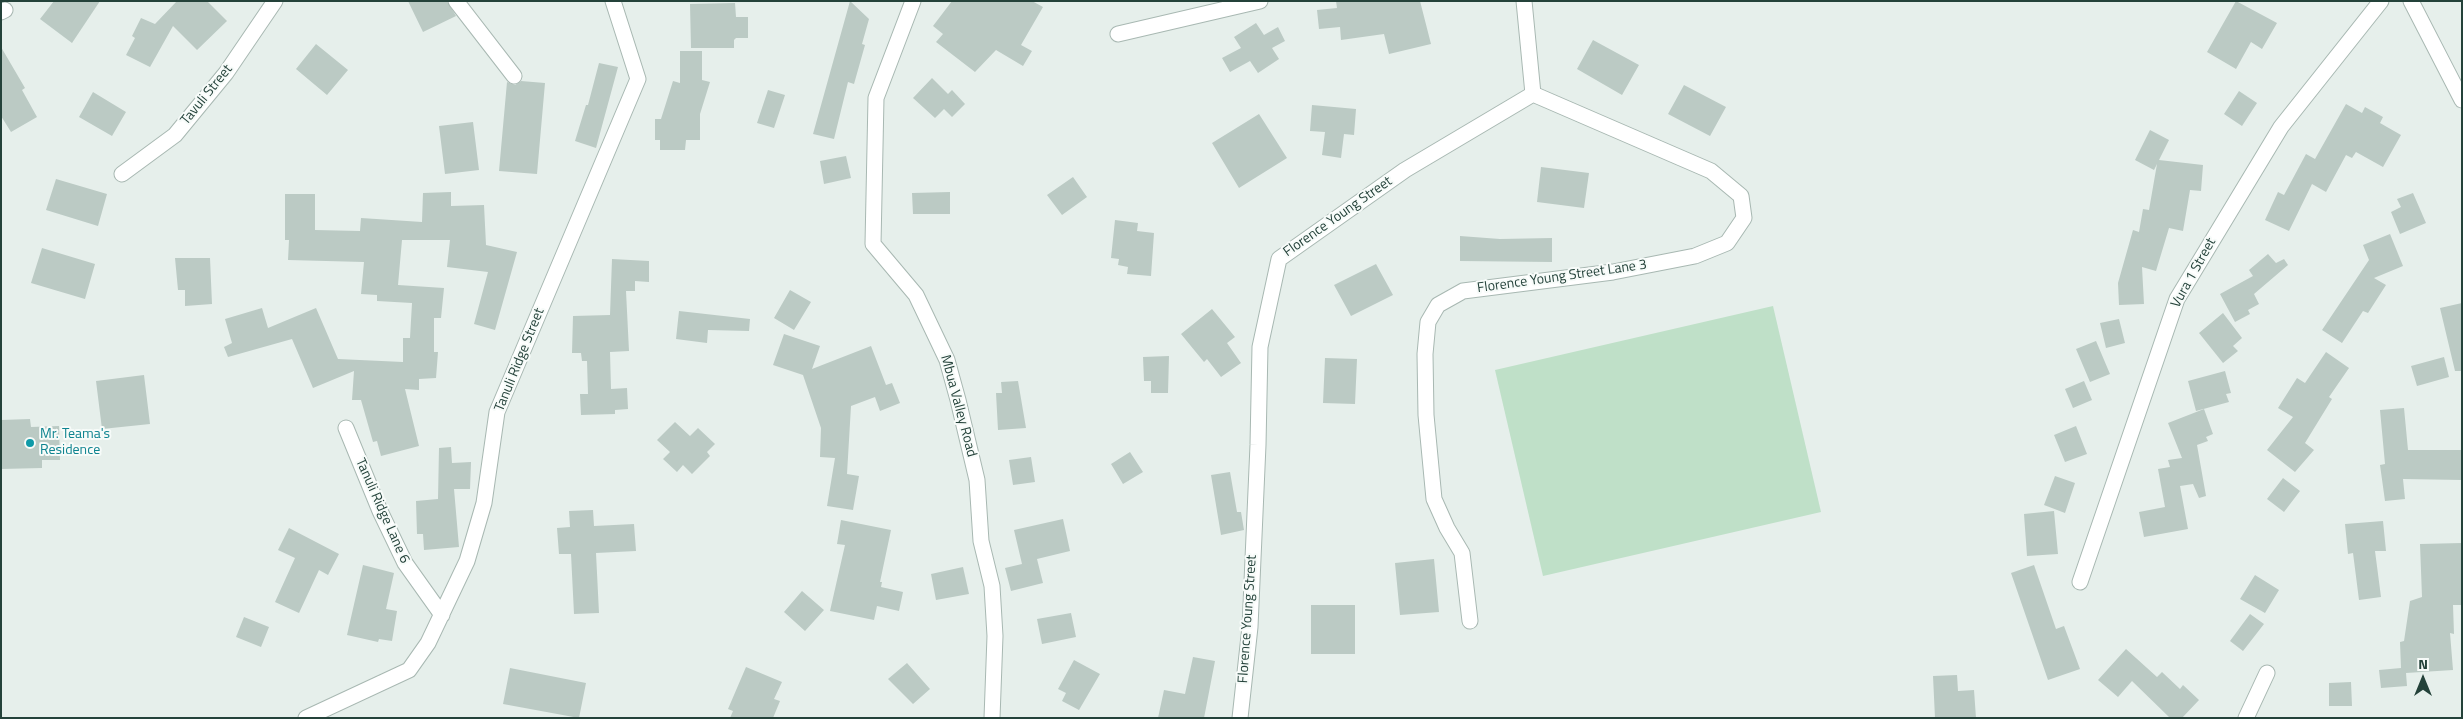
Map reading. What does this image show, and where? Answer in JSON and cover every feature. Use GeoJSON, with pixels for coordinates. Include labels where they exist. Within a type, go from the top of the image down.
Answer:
{"type":"FeatureCollection","features":[{"type":"Feature","properties":{"kind":"street","name":"Tavuli Street"},"geometry":{"type":"LineString","coordinates":[[122,174],[175,135],[226,73],[275,1]]}},
{"type":"Feature","properties":{"kind":"street"},"geometry":{"type":"LineString","coordinates":[[456,1],[514,76]]}},
{"type":"Feature","properties":{"kind":"street","name":"Tanuli Ridge Street"},"geometry":{"type":"LineString","coordinates":[[306,718],[409,670],[428,643],[467,561],[484,503],[497,412],[638,79],[613,1]]}},
{"type":"Feature","properties":{"kind":"street","name":"Mbua Valley Road"},"geometry":{"type":"LineString","coordinates":[[913,1],[876,98],[873,244],[916,295],[947,360],[958,400],[977,480],[980,540],[992,586],[995,636],[992,718]]}},
{"type":"Feature","properties":{"kind":"street"},"geometry":{"type":"LineString","coordinates":[[1118,34],[1260,1]]}},
{"type":"Feature","properties":{"kind":"street"},"geometry":{"type":"LineString","coordinates":[[1524,1],[1533,94]]}},
{"type":"Feature","properties":{"kind":"street","name":"Vura 1 Street"},"geometry":{"type":"LineString","coordinates":[[2080,582],[2177,299],[2280,127],[2381,1]]}},
{"type":"Feature","properties":{"kind":"street"},"geometry":{"type":"LineString","coordinates":[[2411,1],[2462,100]]}},
{"type":"Feature","properties":{"kind":"street","name":"Florence Young Street Lane 3"},"geometry":{"type":"LineString","coordinates":[[1470,621],[1462,553],[1446,528],[1434,499],[1426,415],[1425,354],[1428,322],[1438,305],[1463,291],[1613,272],[1695,256],[1727,243],[1744,218],[1741,196],[1711,170],[1533,94]]}},
{"type":"Feature","properties":{"kind":"street","name":"Florence Young Street"},"geometry":{"type":"LineString","coordinates":[[1240,718],[1250,627],[1260,347],[1279,259],[1405,170],[1533,94]]}},
{"type":"Feature","properties":{"kind":"street","name":"Tanuli Ridge Lane 6"},"geometry":{"type":"LineString","coordinates":[[346,428],[380,511],[405,563],[442,615]]}},
{"type":"Feature","properties":{"kind":"street"},"geometry":{"type":"LineString","coordinates":[[2246,718],[2267,672]]}},
{"type":"Feature","properties":{"kind":"green space"},"geometry":{"type":"Polygon","coordinates":[[[1773,306],[1821,512],[1543,576],[1495,370],[1773,306]]]}},
{"type":"Feature","properties":{"kind":"building"},"geometry":{"type":"Polygon","coordinates":[[[54,1],[100,1],[72,43],[40,19],[54,1]]]}},
{"type":"Feature","properties":{"kind":"building"},"geometry":{"type":"Polygon","coordinates":[[[177,1],[207,1],[227,21],[197,50],[173,26],[150,67],[126,55],[135,38],[132,36],[141,18],[155,24],[177,1]]]}},
{"type":"Feature","properties":{"kind":"building"},"geometry":{"type":"Polygon","coordinates":[[[408,1],[447,1],[456,16],[423,32],[408,1]]]}},
{"type":"Feature","properties":{"kind":"building"},"geometry":{"type":"Polygon","coordinates":[[[850,1],[869,19],[862,44],[865,45],[854,84],[848,82],[834,139],[813,134],[850,1]]]}},
{"type":"Feature","properties":{"kind":"building"},"geometry":{"type":"Polygon","coordinates":[[[952,1],[1032,1],[1043,7],[1021,45],[1032,51],[1023,66],[996,50],[975,72],[936,42],[943,34],[933,26],[952,1]]]}},
{"type":"Feature","properties":{"kind":"building"},"geometry":{"type":"Polygon","coordinates":[[[1336,1],[1420,1],[1431,44],[1389,54],[1384,34],[1341,40],[1340,27],[1319,29],[1317,10],[1337,8],[1336,1]]]}},
{"type":"Feature","properties":{"kind":"building"},"geometry":{"type":"Polygon","coordinates":[[[2236,1],[2277,23],[2262,49],[2251,42],[2236,69],[2207,52],[2236,1]]]}},
{"type":"Feature","properties":{"kind":"building"},"geometry":{"type":"Polygon","coordinates":[[[735,3],[736,17],[748,17],[748,38],[736,38],[734,40],[734,48],[691,48],[690,4],[735,3]]]}},
{"type":"Feature","properties":{"kind":"building"},"geometry":{"type":"Polygon","coordinates":[[[1256,23],[1264,35],[1278,27],[1285,41],[1272,48],[1279,59],[1258,73],[1250,61],[1230,72],[1222,58],[1241,48],[1234,37],[1256,23]]]}},
{"type":"Feature","properties":{"kind":"building"},"geometry":{"type":"Polygon","coordinates":[[[1593,40],[1639,65],[1622,95],[1577,69],[1593,40]]]}},
{"type":"Feature","properties":{"kind":"building"},"geometry":{"type":"Polygon","coordinates":[[[316,44],[348,70],[327,95],[296,69],[316,44]]]}},
{"type":"Feature","properties":{"kind":"building"},"geometry":{"type":"Polygon","coordinates":[[[1,47],[25,88],[22,90],[37,117],[11,132],[1,116],[1,47]]]}},
{"type":"Feature","properties":{"kind":"building"},"geometry":{"type":"Polygon","coordinates":[[[680,51],[702,51],[702,80],[710,82],[700,114],[700,140],[686,140],[685,150],[660,150],[660,140],[655,140],[655,119],[661,119],[673,81],[680,83],[680,51]]]}},
{"type":"Feature","properties":{"kind":"building"},"geometry":{"type":"Polygon","coordinates":[[[599,63],[618,67],[596,148],[575,141],[586,105],[588,105],[599,63]]]}},
{"type":"Feature","properties":{"kind":"building"},"geometry":{"type":"Polygon","coordinates":[[[932,78],[948,94],[952,90],[965,104],[952,117],[944,109],[935,118],[913,98],[932,78]]]}},
{"type":"Feature","properties":{"kind":"building"},"geometry":{"type":"Polygon","coordinates":[[[521,81],[545,83],[537,174],[499,171],[507,82],[515,85],[521,81]]]}},
{"type":"Feature","properties":{"kind":"building"},"geometry":{"type":"Polygon","coordinates":[[[1684,85],[1726,107],[1710,136],[1668,114],[1684,85]]]}},
{"type":"Feature","properties":{"kind":"building"},"geometry":{"type":"Polygon","coordinates":[[[768,90],[785,95],[774,128],[757,123],[768,90]]]}},
{"type":"Feature","properties":{"kind":"building"},"geometry":{"type":"Polygon","coordinates":[[[2239,91],[2257,103],[2242,126],[2224,114],[2239,91]]]}},
{"type":"Feature","properties":{"kind":"building"},"geometry":{"type":"Polygon","coordinates":[[[93,92],[126,112],[112,136],[79,117],[93,92]]]}},
{"type":"Feature","properties":{"kind":"building"},"geometry":{"type":"Polygon","coordinates":[[[2346,104],[2362,113],[2365,107],[2383,117],[2380,123],[2401,135],[2383,167],[2356,152],[2352,158],[2346,155],[2326,192],[2312,184],[2289,231],[2265,220],[2278,192],[2284,195],[2306,154],[2315,159],[2346,104]]]}},
{"type":"Feature","properties":{"kind":"building"},"geometry":{"type":"Polygon","coordinates":[[[1312,105],[1356,109],[1354,135],[1344,134],[1341,158],[1322,155],[1325,132],[1310,131],[1312,105]]]}},
{"type":"Feature","properties":{"kind":"building"},"geometry":{"type":"Polygon","coordinates":[[[1259,114],[1287,158],[1239,188],[1212,143],[1259,114]]]}},
{"type":"Feature","properties":{"kind":"building"},"geometry":{"type":"Polygon","coordinates":[[[473,122],[479,170],[445,174],[439,126],[473,122]]]}},
{"type":"Feature","properties":{"kind":"building"},"geometry":{"type":"Polygon","coordinates":[[[2150,130],[2169,140],[2159,160],[2203,165],[2201,191],[2190,190],[2183,231],[2169,228],[2156,271],[2142,267],[2144,304],[2119,305],[2118,283],[2133,230],[2139,232],[2143,209],[2149,210],[2157,164],[2154,170],[2135,160],[2150,130]]]}},
{"type":"Feature","properties":{"kind":"building"},"geometry":{"type":"Polygon","coordinates":[[[846,156],[851,178],[824,184],[820,161],[846,156]]]}},
{"type":"Feature","properties":{"kind":"building"},"geometry":{"type":"Polygon","coordinates":[[[1541,167],[1589,173],[1584,208],[1537,202],[1541,167]]]}},
{"type":"Feature","properties":{"kind":"building"},"geometry":{"type":"Polygon","coordinates":[[[1073,177],[1087,197],[1062,215],[1047,195],[1073,177]]]}},
{"type":"Feature","properties":{"kind":"building"},"geometry":{"type":"Polygon","coordinates":[[[56,179],[107,194],[98,226],[46,210],[56,179]]]}},
{"type":"Feature","properties":{"kind":"building"},"geometry":{"type":"Polygon","coordinates":[[[451,192],[451,206],[484,205],[486,245],[517,252],[495,330],[474,324],[488,272],[447,267],[450,240],[402,240],[398,285],[444,288],[441,318],[434,318],[434,352],[438,352],[436,378],[419,379],[419,390],[405,389],[419,446],[381,456],[377,441],[373,442],[361,400],[352,400],[354,371],[313,388],[292,339],[228,357],[224,347],[232,343],[225,319],[262,308],[268,328],[316,308],[338,359],[403,362],[403,338],[410,338],[412,303],[377,301],[377,295],[361,294],[364,262],[288,260],[289,240],[285,240],[285,194],[315,194],[315,230],[360,231],[361,218],[422,222],[423,193],[451,192]]]}},
{"type":"Feature","properties":{"kind":"building"},"geometry":{"type":"Polygon","coordinates":[[[950,192],[950,214],[913,214],[912,193],[950,192]]]}},
{"type":"Feature","properties":{"kind":"building"},"geometry":{"type":"Polygon","coordinates":[[[2413,193],[2426,223],[2400,234],[2391,212],[2401,207],[2397,199],[2413,193]]]}},
{"type":"Feature","properties":{"kind":"building"},"geometry":{"type":"Polygon","coordinates":[[[1115,220],[1138,223],[1137,231],[1154,233],[1151,276],[1127,274],[1128,267],[1118,265],[1119,259],[1111,258],[1115,220]]]}},
{"type":"Feature","properties":{"kind":"building"},"geometry":{"type":"Polygon","coordinates":[[[2390,234],[2403,266],[2374,278],[2386,285],[2368,313],[2363,311],[2342,343],[2322,330],[2369,260],[2363,245],[2390,234]]]}},
{"type":"Feature","properties":{"kind":"building"},"geometry":{"type":"Polygon","coordinates":[[[1460,236],[1500,239],[1552,238],[1552,262],[1460,261],[1460,236]]]}},
{"type":"Feature","properties":{"kind":"building"},"geometry":{"type":"Polygon","coordinates":[[[42,248],[95,264],[85,299],[31,283],[42,248]]]}},
{"type":"Feature","properties":{"kind":"building"},"geometry":{"type":"Polygon","coordinates":[[[2268,254],[2276,263],[2284,259],[2288,265],[2254,294],[2259,304],[2248,310],[2250,314],[2235,322],[2220,294],[2253,276],[2249,270],[2268,254]]]}},
{"type":"Feature","properties":{"kind":"building"},"geometry":{"type":"Polygon","coordinates":[[[175,258],[210,258],[212,304],[185,306],[185,290],[178,290],[175,258]]]}},
{"type":"Feature","properties":{"kind":"building"},"geometry":{"type":"Polygon","coordinates":[[[612,259],[649,261],[649,282],[635,281],[635,291],[626,291],[629,351],[610,352],[611,389],[627,388],[628,409],[615,410],[615,414],[581,415],[580,394],[588,394],[587,361],[582,361],[581,353],[572,353],[573,316],[610,315],[612,259]]]}},
{"type":"Feature","properties":{"kind":"building"},"geometry":{"type":"Polygon","coordinates":[[[1376,264],[1393,295],[1351,316],[1334,285],[1376,264]]]}},
{"type":"Feature","properties":{"kind":"building"},"geometry":{"type":"Polygon","coordinates":[[[790,290],[811,302],[794,330],[774,318],[790,290]]]}},
{"type":"Feature","properties":{"kind":"building"},"geometry":{"type":"Polygon","coordinates":[[[2462,303],[2462,371],[2455,371],[2440,308],[2462,303]]]}},
{"type":"Feature","properties":{"kind":"building"},"geometry":{"type":"Polygon","coordinates":[[[1212,309],[1235,337],[1227,343],[1241,363],[1221,377],[1207,359],[1204,362],[1181,334],[1212,309]]]}},
{"type":"Feature","properties":{"kind":"building"},"geometry":{"type":"Polygon","coordinates":[[[679,311],[750,319],[749,331],[708,330],[707,343],[676,339],[679,311]]]}},
{"type":"Feature","properties":{"kind":"building"},"geometry":{"type":"Polygon","coordinates":[[[2223,313],[2242,338],[2233,346],[2238,351],[2223,363],[2199,333],[2223,313]]]}},
{"type":"Feature","properties":{"kind":"building"},"geometry":{"type":"Polygon","coordinates":[[[2119,319],[2125,343],[2106,348],[2100,323],[2119,319]]]}},
{"type":"Feature","properties":{"kind":"building"},"geometry":{"type":"Polygon","coordinates":[[[784,334],[820,346],[812,369],[871,346],[886,385],[892,383],[900,403],[880,411],[875,397],[851,406],[847,474],[859,476],[853,510],[827,506],[835,458],[820,457],[821,428],[803,375],[773,365],[784,334]]]}},
{"type":"Feature","properties":{"kind":"building"},"geometry":{"type":"Polygon","coordinates":[[[2096,341],[2110,374],[2090,382],[2076,349],[2096,341]]]}},
{"type":"Feature","properties":{"kind":"building"},"geometry":{"type":"Polygon","coordinates":[[[2326,352],[2349,368],[2329,397],[2332,399],[2305,443],[2314,450],[2295,472],[2267,450],[2293,417],[2278,408],[2297,378],[2305,383],[2326,352]]]}},
{"type":"Feature","properties":{"kind":"building"},"geometry":{"type":"Polygon","coordinates":[[[1169,356],[1168,393],[1151,393],[1151,381],[1144,381],[1143,357],[1169,356]]]}},
{"type":"Feature","properties":{"kind":"building"},"geometry":{"type":"Polygon","coordinates":[[[2444,357],[2449,377],[2417,386],[2411,366],[2444,357]]]}},
{"type":"Feature","properties":{"kind":"building"},"geometry":{"type":"Polygon","coordinates":[[[1325,358],[1357,359],[1355,404],[1323,403],[1325,358]]]}},
{"type":"Feature","properties":{"kind":"building"},"geometry":{"type":"Polygon","coordinates":[[[2225,371],[2231,393],[2226,394],[2229,402],[2196,411],[2188,381],[2225,371]]]}},
{"type":"Feature","properties":{"kind":"building"},"geometry":{"type":"Polygon","coordinates":[[[144,375],[150,424],[102,429],[96,381],[144,375]]]}},
{"type":"Feature","properties":{"kind":"building"},"geometry":{"type":"Polygon","coordinates":[[[1018,381],[1026,428],[998,430],[996,393],[1002,393],[1001,382],[1018,381]]]}},
{"type":"Feature","properties":{"kind":"building"},"geometry":{"type":"Polygon","coordinates":[[[2084,381],[2092,400],[2073,408],[2065,389],[2084,381]]]}},
{"type":"Feature","properties":{"kind":"building"},"geometry":{"type":"Polygon","coordinates":[[[2404,408],[2408,450],[2462,450],[2462,480],[2403,479],[2405,499],[2385,501],[2380,465],[2385,464],[2380,410],[2404,408]]]}},
{"type":"Feature","properties":{"kind":"building"},"geometry":{"type":"Polygon","coordinates":[[[2204,409],[2213,434],[2206,437],[2208,441],[2197,445],[2206,496],[2199,498],[2193,484],[2180,486],[2188,529],[2144,537],[2139,512],[2165,507],[2158,469],[2170,467],[2168,460],[2182,458],[2168,423],[2204,409]]]}},
{"type":"Feature","properties":{"kind":"building","name":"Mr. Teama's Residence"},"geometry":{"type":"Polygon","coordinates":[[[30,419],[31,427],[59,426],[60,460],[42,460],[42,468],[1,469],[1,420],[30,419]]]}},
{"type":"Feature","properties":{"kind":"building"},"geometry":{"type":"Polygon","coordinates":[[[675,422],[690,436],[698,428],[715,444],[707,452],[710,456],[692,474],[683,465],[677,472],[663,459],[670,452],[657,440],[675,422]]]}},
{"type":"Feature","properties":{"kind":"building"},"geometry":{"type":"Polygon","coordinates":[[[2076,426],[2087,454],[2065,462],[2054,435],[2076,426]]]}},
{"type":"Feature","properties":{"kind":"building"},"geometry":{"type":"Polygon","coordinates":[[[451,447],[452,463],[471,462],[470,489],[454,489],[459,547],[424,550],[423,534],[417,534],[416,501],[438,499],[439,448],[451,447]]]}},
{"type":"Feature","properties":{"kind":"building"},"geometry":{"type":"Polygon","coordinates":[[[1130,452],[1143,472],[1123,484],[1111,464],[1130,452]]]}},
{"type":"Feature","properties":{"kind":"building"},"geometry":{"type":"Polygon","coordinates":[[[1031,457],[1035,482],[1013,485],[1009,460],[1031,457]]]}},
{"type":"Feature","properties":{"kind":"building"},"geometry":{"type":"Polygon","coordinates":[[[1230,472],[1237,512],[1241,512],[1244,530],[1221,535],[1211,475],[1230,472]]]}},
{"type":"Feature","properties":{"kind":"building"},"geometry":{"type":"Polygon","coordinates":[[[2055,476],[2075,483],[2065,513],[2044,505],[2055,476]]]}},
{"type":"Feature","properties":{"kind":"building"},"geometry":{"type":"Polygon","coordinates":[[[2283,478],[2300,491],[2284,512],[2267,499],[2283,478]]]}},
{"type":"Feature","properties":{"kind":"building"},"geometry":{"type":"Polygon","coordinates":[[[593,510],[594,526],[634,524],[636,551],[596,553],[599,613],[574,614],[571,554],[559,554],[557,528],[570,527],[569,511],[593,510]]]}},
{"type":"Feature","properties":{"kind":"building"},"geometry":{"type":"Polygon","coordinates":[[[2054,511],[2058,554],[2027,556],[2024,514],[2054,511]]]}},
{"type":"Feature","properties":{"kind":"building"},"geometry":{"type":"Polygon","coordinates":[[[1063,519],[1070,551],[1037,559],[1043,583],[1011,591],[1005,568],[1022,564],[1014,530],[1063,519]]]}},
{"type":"Feature","properties":{"kind":"building"},"geometry":{"type":"Polygon","coordinates":[[[841,520],[891,530],[880,582],[882,582],[881,587],[903,592],[899,611],[877,606],[874,620],[830,611],[845,545],[837,544],[841,520]]]}},
{"type":"Feature","properties":{"kind":"building"},"geometry":{"type":"Polygon","coordinates":[[[2383,521],[2386,551],[2375,551],[2381,597],[2359,600],[2353,553],[2348,554],[2345,524],[2383,521]]]}},
{"type":"Feature","properties":{"kind":"building"},"geometry":{"type":"Polygon","coordinates":[[[289,528],[339,554],[328,575],[319,570],[299,613],[275,602],[295,558],[278,550],[289,528]]]}},
{"type":"Feature","properties":{"kind":"building"},"geometry":{"type":"Polygon","coordinates":[[[2462,543],[2462,605],[2453,605],[2454,634],[2450,633],[2453,670],[2406,673],[2407,686],[2381,688],[2379,670],[2401,668],[2400,642],[2404,641],[2410,601],[2422,597],[2420,544],[2462,543]]]}},
{"type":"Feature","properties":{"kind":"building"},"geometry":{"type":"Polygon","coordinates":[[[1434,559],[1439,612],[1400,615],[1395,563],[1434,559]]]}},
{"type":"Feature","properties":{"kind":"building"},"geometry":{"type":"Polygon","coordinates":[[[363,565],[394,573],[386,609],[397,611],[392,641],[379,639],[378,642],[347,635],[363,565]]]}},
{"type":"Feature","properties":{"kind":"building"},"geometry":{"type":"Polygon","coordinates":[[[2034,565],[2056,629],[2064,626],[2080,669],[2048,680],[2011,573],[2034,565]]]}},
{"type":"Feature","properties":{"kind":"building"},"geometry":{"type":"Polygon","coordinates":[[[963,567],[969,594],[936,600],[931,574],[963,567]]]}},
{"type":"Feature","properties":{"kind":"building"},"geometry":{"type":"Polygon","coordinates":[[[2255,575],[2279,590],[2265,613],[2240,599],[2255,575]]]}},
{"type":"Feature","properties":{"kind":"building"},"geometry":{"type":"Polygon","coordinates":[[[802,591],[824,610],[805,631],[784,612],[802,591]]]}},
{"type":"Feature","properties":{"kind":"building"},"geometry":{"type":"Polygon","coordinates":[[[1311,605],[1355,605],[1355,654],[1311,654],[1311,605]]]}},
{"type":"Feature","properties":{"kind":"building"},"geometry":{"type":"Polygon","coordinates":[[[1071,613],[1076,637],[1042,644],[1037,619],[1071,613]]]}},
{"type":"Feature","properties":{"kind":"building"},"geometry":{"type":"Polygon","coordinates":[[[2250,614],[2264,624],[2243,651],[2230,641],[2250,614]]]}},
{"type":"Feature","properties":{"kind":"building"},"geometry":{"type":"Polygon","coordinates":[[[244,617],[269,627],[261,647],[236,637],[244,617]]]}},
{"type":"Feature","properties":{"kind":"building"},"geometry":{"type":"Polygon","coordinates":[[[2126,649],[2157,677],[2162,672],[2180,689],[2183,685],[2199,700],[2182,718],[2170,718],[2132,681],[2118,697],[2098,680],[2126,649]]]}},
{"type":"Feature","properties":{"kind":"building"},"geometry":{"type":"Polygon","coordinates":[[[1193,657],[1215,661],[1204,718],[1158,718],[1164,690],[1185,694],[1193,657]]]}},
{"type":"Feature","properties":{"kind":"building"},"geometry":{"type":"Polygon","coordinates":[[[1074,660],[1100,674],[1079,710],[1062,701],[1066,693],[1058,689],[1074,660]]]}},
{"type":"Feature","properties":{"kind":"building"},"geometry":{"type":"Polygon","coordinates":[[[907,663],[930,689],[913,704],[888,679],[907,663]]]}},
{"type":"Feature","properties":{"kind":"building"},"geometry":{"type":"Polygon","coordinates":[[[746,667],[782,682],[774,699],[780,701],[773,718],[730,718],[733,711],[728,709],[746,667]]]}},
{"type":"Feature","properties":{"kind":"building"},"geometry":{"type":"Polygon","coordinates":[[[510,668],[586,683],[579,718],[503,704],[510,668]]]}},
{"type":"Feature","properties":{"kind":"building"},"geometry":{"type":"Polygon","coordinates":[[[1957,675],[1958,691],[1974,690],[1976,718],[1935,718],[1933,676],[1957,675]]]}},
{"type":"Feature","properties":{"kind":"building"},"geometry":{"type":"Polygon","coordinates":[[[2351,682],[2352,706],[2329,706],[2329,683],[2351,682]]]}},
{"type":"Feature","properties":{"kind":"place","name":"Mr. Teama's Residence"},"geometry":{"type":"Point","coordinates":[30,443]}}]}
